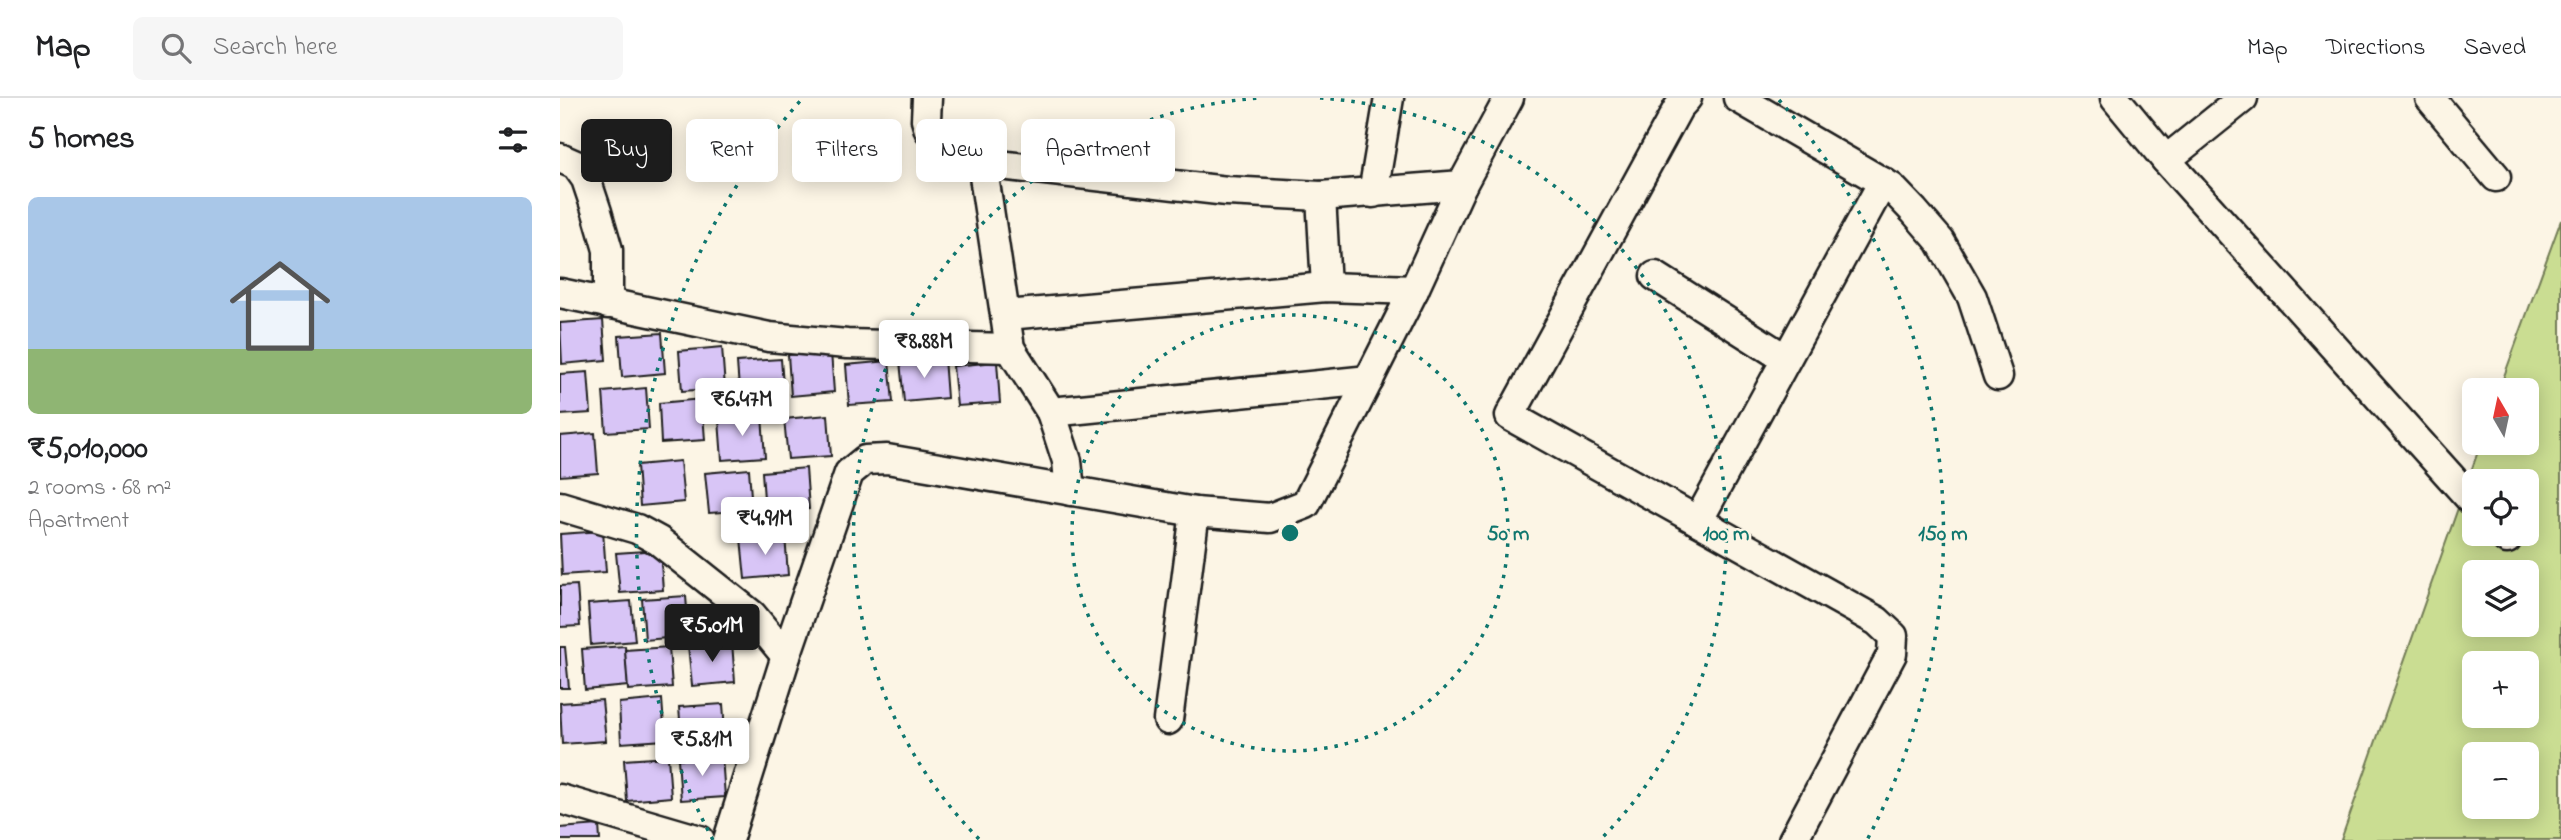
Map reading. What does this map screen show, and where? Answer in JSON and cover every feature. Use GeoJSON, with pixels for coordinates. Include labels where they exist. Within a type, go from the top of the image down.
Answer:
{"type":"FeatureCollection","features":[{"type":"Feature","properties":{"kind":"street"},"geometry":{"type":"LineString","coordinates":[[926,119],[927,98]]}},
{"type":"Feature","properties":{"kind":"street"},"geometry":{"type":"LineString","coordinates":[[1373,193],[1389,98]]}},
{"type":"Feature","properties":{"kind":"street"},"geometry":{"type":"LineString","coordinates":[[728,840],[786,656],[849,473],[865,460],[887,459],[1195,512],[1270,518],[1306,504],[1414,290],[1462,185],[1509,98]]}},
{"type":"Feature","properties":{"kind":"street"},"geometry":{"type":"LineString","coordinates":[[1687,98],[1678,108],[1510,416],[1877,621],[1893,635],[1892,654],[1793,840]]}},
{"type":"Feature","properties":{"kind":"street"},"geometry":{"type":"LineString","coordinates":[[2115,98],[2166,160],[2462,490]]}},
{"type":"Feature","properties":{"kind":"street"},"geometry":{"type":"LineString","coordinates":[[2166,160],[2243,98]]}},
{"type":"Feature","properties":{"kind":"street"},"geometry":{"type":"LineString","coordinates":[[2430,98],[2496,177]]}},
{"type":"Feature","properties":{"kind":"street"},"geometry":{"type":"LineString","coordinates":[[1754,102],[1891,187],[1907,203],[1940,241],[1972,297],[1998,376]]}},
{"type":"Feature","properties":{"kind":"street"},"geometry":{"type":"LineString","coordinates":[[560,158],[576,165],[586,178],[608,250],[608,304]]}},
{"type":"Feature","properties":{"kind":"street"},"geometry":{"type":"LineString","coordinates":[[1007,166],[1227,191],[1321,196],[1462,185]]}},
{"type":"Feature","properties":{"kind":"street"},"geometry":{"type":"LineString","coordinates":[[985,182],[1010,348],[1051,412],[1067,461],[1070,491]]}},
{"type":"Feature","properties":{"kind":"street"},"geometry":{"type":"LineString","coordinates":[[1698,521],[1883,182]]}},
{"type":"Feature","properties":{"kind":"street"},"geometry":{"type":"LineString","coordinates":[[1321,196],[1326,287]]}},
{"type":"Feature","properties":{"kind":"street"},"geometry":{"type":"LineString","coordinates":[[1655,276],[1786,359]]}},
{"type":"Feature","properties":{"kind":"street"},"geometry":{"type":"LineString","coordinates":[[1006,315],[1326,287],[1414,290]]}},
{"type":"Feature","properties":{"kind":"street"},"geometry":{"type":"LineString","coordinates":[[560,293],[769,337],[847,344],[1010,348]]}},
{"type":"Feature","properties":{"kind":"street"},"geometry":{"type":"LineString","coordinates":[[1051,412],[1369,380]]}},
{"type":"Feature","properties":{"kind":"street"},"geometry":{"type":"LineString","coordinates":[[561,507],[636,529],[659,541],[752,615],[786,656]]}},
{"type":"Feature","properties":{"kind":"street"},"geometry":{"type":"LineString","coordinates":[[1168,720],[1195,512]]}},
{"type":"Feature","properties":{"kind":"street"},"geometry":{"type":"LineString","coordinates":[[560,799],[701,840]]}},
{"type":"Feature","properties":{"kind":"green space"},"geometry":{"type":"Polygon","coordinates":[[[2561,220],[2561,840],[2341,840],[2462,497],[2462,546],[2539,546],[2539,469],[2472,469],[2477,455],[2539,455],[2539,378],[2503,378],[2561,220]]]}},
{"type":"Feature","properties":{"kind":"building"},"geometry":{"type":"Polygon","coordinates":[[[603,320],[606,360],[562,364],[560,323],[603,320]]]}},
{"type":"Feature","properties":{"kind":"building"},"geometry":{"type":"Polygon","coordinates":[[[662,333],[665,373],[622,377],[619,336],[662,333]]]}},
{"type":"Feature","properties":{"kind":"building"},"geometry":{"type":"Polygon","coordinates":[[[722,347],[725,388],[682,391],[679,351],[722,347]]]}},
{"type":"Feature","properties":{"kind":"building"},"geometry":{"type":"Polygon","coordinates":[[[831,352],[834,392],[791,396],[788,355],[831,352]]]}},
{"type":"Feature","properties":{"kind":"building"},"geometry":{"type":"Polygon","coordinates":[[[944,358],[947,398],[904,402],[900,361],[944,358]]]}},
{"type":"Feature","properties":{"kind":"building"},"geometry":{"type":"Polygon","coordinates":[[[781,359],[784,399],[740,403],[737,362],[781,359]]]}},
{"type":"Feature","properties":{"kind":"building"},"geometry":{"type":"Polygon","coordinates":[[[889,361],[893,402],[849,405],[846,365],[889,361]]]}},
{"type":"Feature","properties":{"kind":"building"},"geometry":{"type":"Polygon","coordinates":[[[997,362],[1000,403],[957,406],[953,366],[997,362]]]}},
{"type":"Feature","properties":{"kind":"building"},"geometry":{"type":"Polygon","coordinates":[[[588,372],[591,413],[560,415],[560,374],[588,372]]]}},
{"type":"Feature","properties":{"kind":"building"},"geometry":{"type":"Polygon","coordinates":[[[646,388],[649,429],[606,432],[603,392],[646,388]]]}},
{"type":"Feature","properties":{"kind":"building"},"geometry":{"type":"Polygon","coordinates":[[[702,399],[705,440],[661,443],[659,403],[702,399]]]}},
{"type":"Feature","properties":{"kind":"building"},"geometry":{"type":"Polygon","coordinates":[[[828,415],[831,456],[788,459],[784,419],[828,415]]]}},
{"type":"Feature","properties":{"kind":"building"},"geometry":{"type":"Polygon","coordinates":[[[762,416],[765,457],[722,460],[719,420],[762,416]]]}},
{"type":"Feature","properties":{"kind":"building"},"geometry":{"type":"Polygon","coordinates":[[[595,433],[598,473],[560,476],[560,436],[595,433]]]}},
{"type":"Feature","properties":{"kind":"building"},"geometry":{"type":"Polygon","coordinates":[[[680,461],[684,502],[640,506],[637,465],[680,461]]]}},
{"type":"Feature","properties":{"kind":"building"},"geometry":{"type":"Polygon","coordinates":[[[806,468],[809,509],[765,512],[762,472],[806,468]]]}},
{"type":"Feature","properties":{"kind":"building"},"geometry":{"type":"Polygon","coordinates":[[[749,469],[752,510],[709,513],[705,473],[749,469]]]}},
{"type":"Feature","properties":{"kind":"building"},"geometry":{"type":"Polygon","coordinates":[[[603,531],[606,572],[562,575],[560,534],[603,531]]]}},
{"type":"Feature","properties":{"kind":"building"},"geometry":{"type":"Polygon","coordinates":[[[785,535],[788,575],[745,579],[741,538],[785,535]]]}},
{"type":"Feature","properties":{"kind":"building"},"geometry":{"type":"Polygon","coordinates":[[[660,550],[663,590],[620,593],[616,553],[660,550]]]}},
{"type":"Feature","properties":{"kind":"building"},"geometry":{"type":"Polygon","coordinates":[[[577,585],[580,626],[560,627],[560,586],[577,585]]]}},
{"type":"Feature","properties":{"kind":"building"},"geometry":{"type":"Polygon","coordinates":[[[686,596],[689,636],[645,640],[642,599],[686,596]]]}},
{"type":"Feature","properties":{"kind":"building"},"geometry":{"type":"Polygon","coordinates":[[[631,601],[635,641],[591,645],[588,604],[631,601]]]}},
{"type":"Feature","properties":{"kind":"building"},"geometry":{"type":"Polygon","coordinates":[[[732,642],[735,682],[692,686],[688,645],[732,642]]]}},
{"type":"Feature","properties":{"kind":"building"},"geometry":{"type":"Polygon","coordinates":[[[625,646],[628,686],[585,690],[582,649],[625,646]]]}},
{"type":"Feature","properties":{"kind":"building"},"geometry":{"type":"Polygon","coordinates":[[[560,647],[565,647],[569,688],[560,688],[560,647]]]}},
{"type":"Feature","properties":{"kind":"building"},"geometry":{"type":"Polygon","coordinates":[[[669,647],[672,687],[628,690],[625,650],[669,647]]]}},
{"type":"Feature","properties":{"kind":"building"},"geometry":{"type":"Polygon","coordinates":[[[662,699],[665,740],[621,743],[619,703],[662,699]]]}},
{"type":"Feature","properties":{"kind":"building"},"geometry":{"type":"Polygon","coordinates":[[[602,700],[606,741],[562,744],[560,703],[602,700]]]}},
{"type":"Feature","properties":{"kind":"building"},"geometry":{"type":"Polygon","coordinates":[[[723,704],[726,744],[682,747],[679,707],[723,704]]]}},
{"type":"Feature","properties":{"kind":"building"},"geometry":{"type":"Polygon","coordinates":[[[722,756],[725,797],[681,800],[678,759],[722,756]]]}},
{"type":"Feature","properties":{"kind":"building"},"geometry":{"type":"Polygon","coordinates":[[[668,757],[671,797],[627,801],[624,760],[668,757]]]}},
{"type":"Feature","properties":{"kind":"building"},"geometry":{"type":"Polygon","coordinates":[[[599,825],[600,840],[560,840],[560,828],[599,825]]]}}]}
